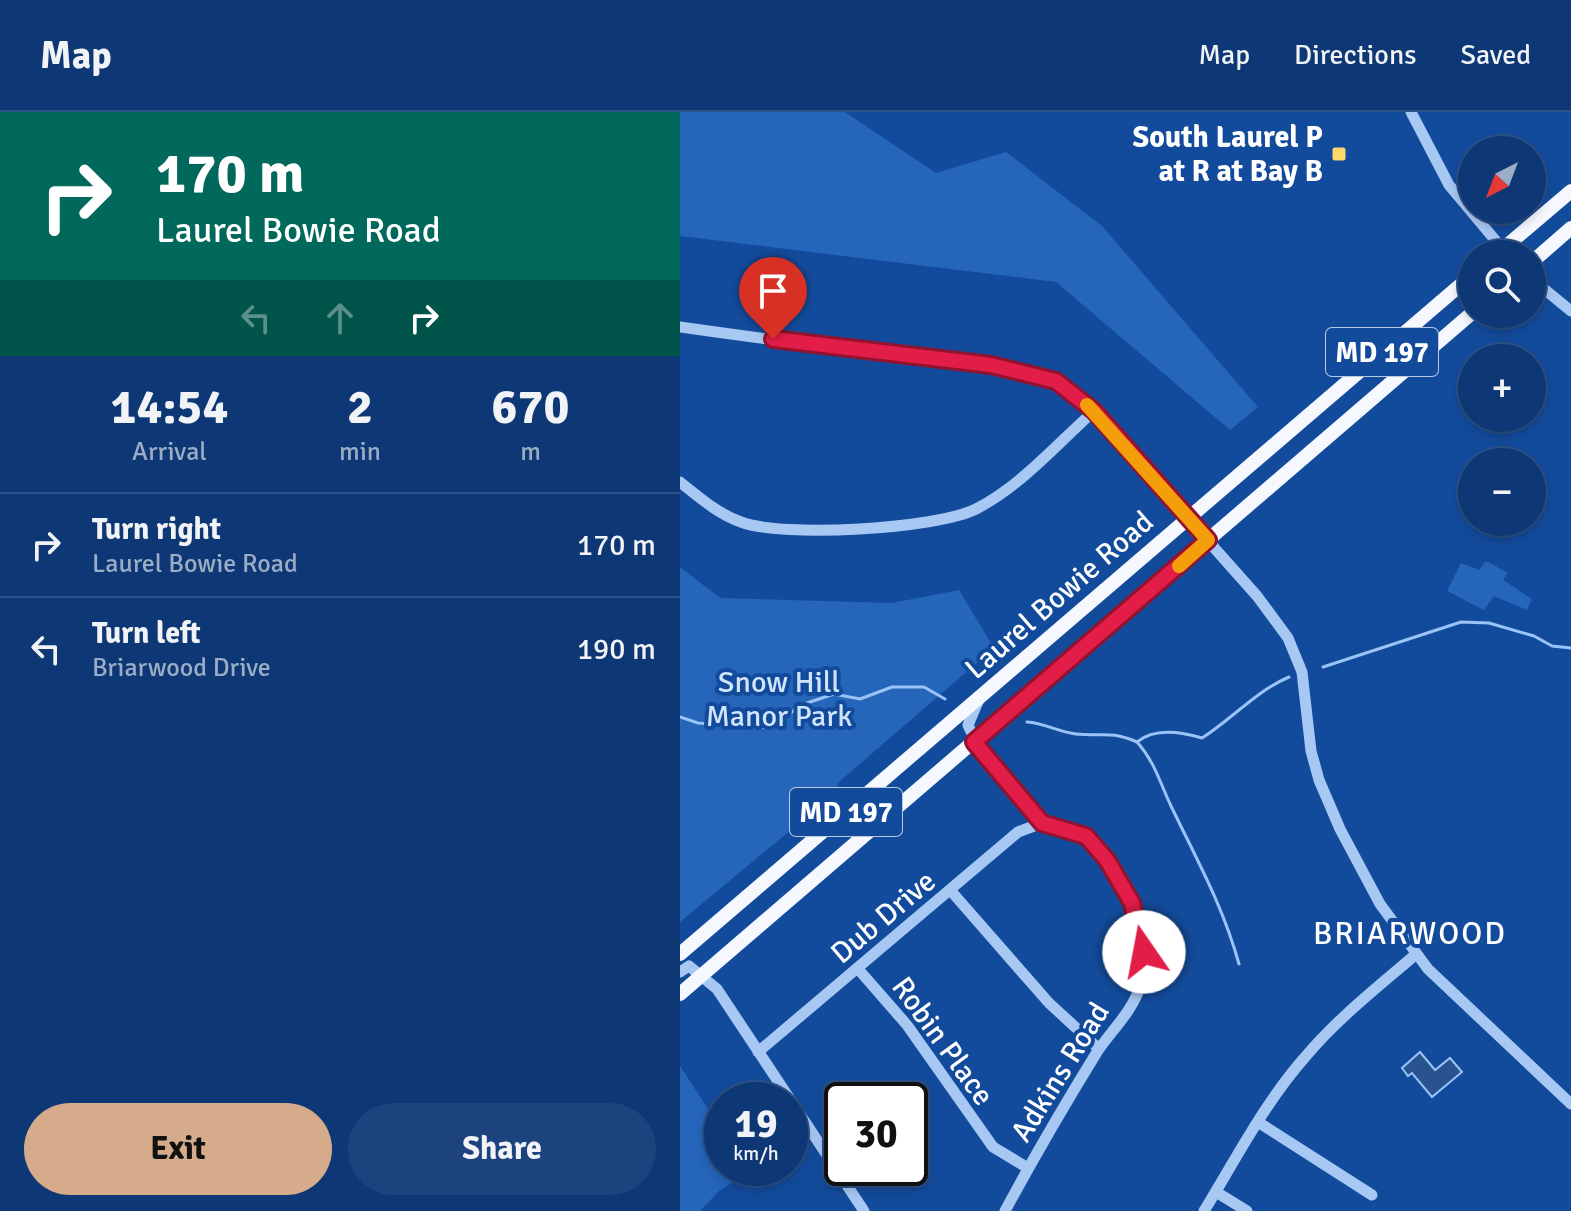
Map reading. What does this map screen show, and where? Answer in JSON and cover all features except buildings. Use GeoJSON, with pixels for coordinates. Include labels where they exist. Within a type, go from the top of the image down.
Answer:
{"type":"FeatureCollection","features":[{"type":"Feature","properties":{"kind":"main road"},"geometry":{"type":"LineString","coordinates":[[1516,240],[1571,191]]}},
{"type":"Feature","properties":{"kind":"main road"},"geometry":{"type":"LineString","coordinates":[[1546,250],[1571,228]]}},
{"type":"Feature","properties":{"kind":"main road","name":"Laurel Bowie Road"},"geometry":{"type":"LineString","coordinates":[[680,954],[1458,287]]}},
{"type":"Feature","properties":{"kind":"main road","name":"Laurel Bowie Road"},"geometry":{"type":"LineString","coordinates":[[680,994],[1458,325]]}},
{"type":"Feature","properties":{"kind":"street"},"geometry":{"type":"LineString","coordinates":[[1411,112],[1449,185],[1493,240]]}},
{"type":"Feature","properties":{"kind":"street"},"geometry":{"type":"LineString","coordinates":[[1546,290],[1571,311]]}},
{"type":"Feature","properties":{"kind":"street"},"geometry":{"type":"LineString","coordinates":[[680,327],[906,353],[1030,372],[1065,386],[1094,411],[1257,596],[1288,638],[1304,681],[1311,751],[1319,780],[1340,829],[1380,904],[1415,955],[1571,1104]]}},
{"type":"Feature","properties":{"kind":"street"},"geometry":{"type":"LineString","coordinates":[[680,482],[727,515],[757,526],[790,529],[940,521],[988,502],[1094,411]]}},
{"type":"Feature","properties":{"kind":"street"},"geometry":{"type":"LineString","coordinates":[[980,697],[968,725],[974,742],[1042,823]]}},
{"type":"Feature","properties":{"kind":"street","name":"Dub Drive"},"geometry":{"type":"LineString","coordinates":[[758,1052],[859,970],[1018,832],[1042,823]]}},
{"type":"Feature","properties":{"kind":"street","name":"Adkins Road"},"geometry":{"type":"LineString","coordinates":[[1005,1211],[1099,1049],[1134,1002],[1142,983],[1144,952],[1138,920],[1118,877],[1086,836],[1042,823]]}},
{"type":"Feature","properties":{"kind":"street"},"geometry":{"type":"LineString","coordinates":[[951,891],[1049,1003],[1099,1049]]}},
{"type":"Feature","properties":{"kind":"street"},"geometry":{"type":"LineString","coordinates":[[1204,1211],[1258,1122],[1316,1044],[1415,955]]}},
{"type":"Feature","properties":{"kind":"street"},"geometry":{"type":"LineString","coordinates":[[680,972],[689,966],[703,975],[725,1000],[864,1211]]}},
{"type":"Feature","properties":{"kind":"street","name":"Robin Place"},"geometry":{"type":"LineString","coordinates":[[859,970],[907,1025],[993,1147],[1028,1168]]}},
{"type":"Feature","properties":{"kind":"street"},"geometry":{"type":"LineString","coordinates":[[1258,1122],[1372,1195]]}},
{"type":"Feature","properties":{"kind":"street"},"geometry":{"type":"LineString","coordinates":[[1216,1192],[1247,1211]]}},
{"type":"Feature","properties":{"kind":"green space"},"geometry":{"type":"Polygon","coordinates":[[[680,112],[845,112],[936,173],[1006,152],[1102,226],[1258,407],[1230,430],[1056,282],[680,236],[680,112]]]}},
{"type":"Feature","properties":{"kind":"green space"},"geometry":{"type":"Polygon","coordinates":[[[1486,561],[1508,573],[1503,580],[1532,599],[1527,610],[1494,596],[1484,610],[1447,591],[1461,563],[1479,570],[1486,561]]]}},
{"type":"Feature","properties":{"kind":"green space","name":"Snow Hill Manor Park"},"geometry":{"type":"Polygon","coordinates":[[[680,567],[720,598],[892,603],[959,590],[994,648],[839,782],[832,796],[680,922],[680,567]]]}},
{"type":"Feature","properties":{"kind":"green space"},"geometry":{"type":"Polygon","coordinates":[[[680,1066],[704,1103],[704,1186],[727,1186],[700,1211],[680,1211],[680,1066]]]}},
{"type":"Feature","properties":{"kind":"shaded area"},"geometry":{"type":"Polygon","coordinates":[[[1420,1052],[1435,1070],[1450,1058],[1462,1072],[1432,1097],[1412,1073],[1408,1076],[1402,1068],[1420,1052]]]}},
{"type":"Feature","properties":{"kind":"waterway"},"geometry":{"type":"LineString","coordinates":[[1323,667],[1461,622],[1489,623],[1534,636],[1552,646],[1571,648]]}},
{"type":"Feature","properties":{"kind":"waterway"},"geometry":{"type":"LineString","coordinates":[[1027,722],[1070,733],[1112,735],[1137,742],[1160,733],[1202,738],[1266,690],[1289,677]]}},
{"type":"Feature","properties":{"kind":"waterway"},"geometry":{"type":"LineString","coordinates":[[680,717],[698,723],[759,728],[775,725],[801,705],[834,694],[860,699],[892,687],[924,687],[945,699]]}},
{"type":"Feature","properties":{"kind":"waterway"},"geometry":{"type":"LineString","coordinates":[[1137,742],[1153,765],[1209,884],[1239,964]]}},
{"type":"Feature","properties":{"kind":"slow traffic"},"geometry":{"type":"LineString","coordinates":[[1087,405],[1208,540],[1179,566]]}},
{"type":"Feature","properties":{"kind":"place","name":"South Laurel P at R at Bay B"},"geometry":{"type":"Point","coordinates":[1339,154]}},
{"type":"Feature","properties":{"kind":"district","name":"BRIARWOOD"},"geometry":{"type":"Point","coordinates":[1410,933]}},
{"type":"Feature","properties":{"kind":"route"},"geometry":{"type":"LineString","coordinates":[[773,339],[991,365],[1030,372],[1056,381],[1094,411],[1208,540],[974,742],[1042,823],[1086,836],[1107,860],[1132,903],[1144,952]]}}]}
